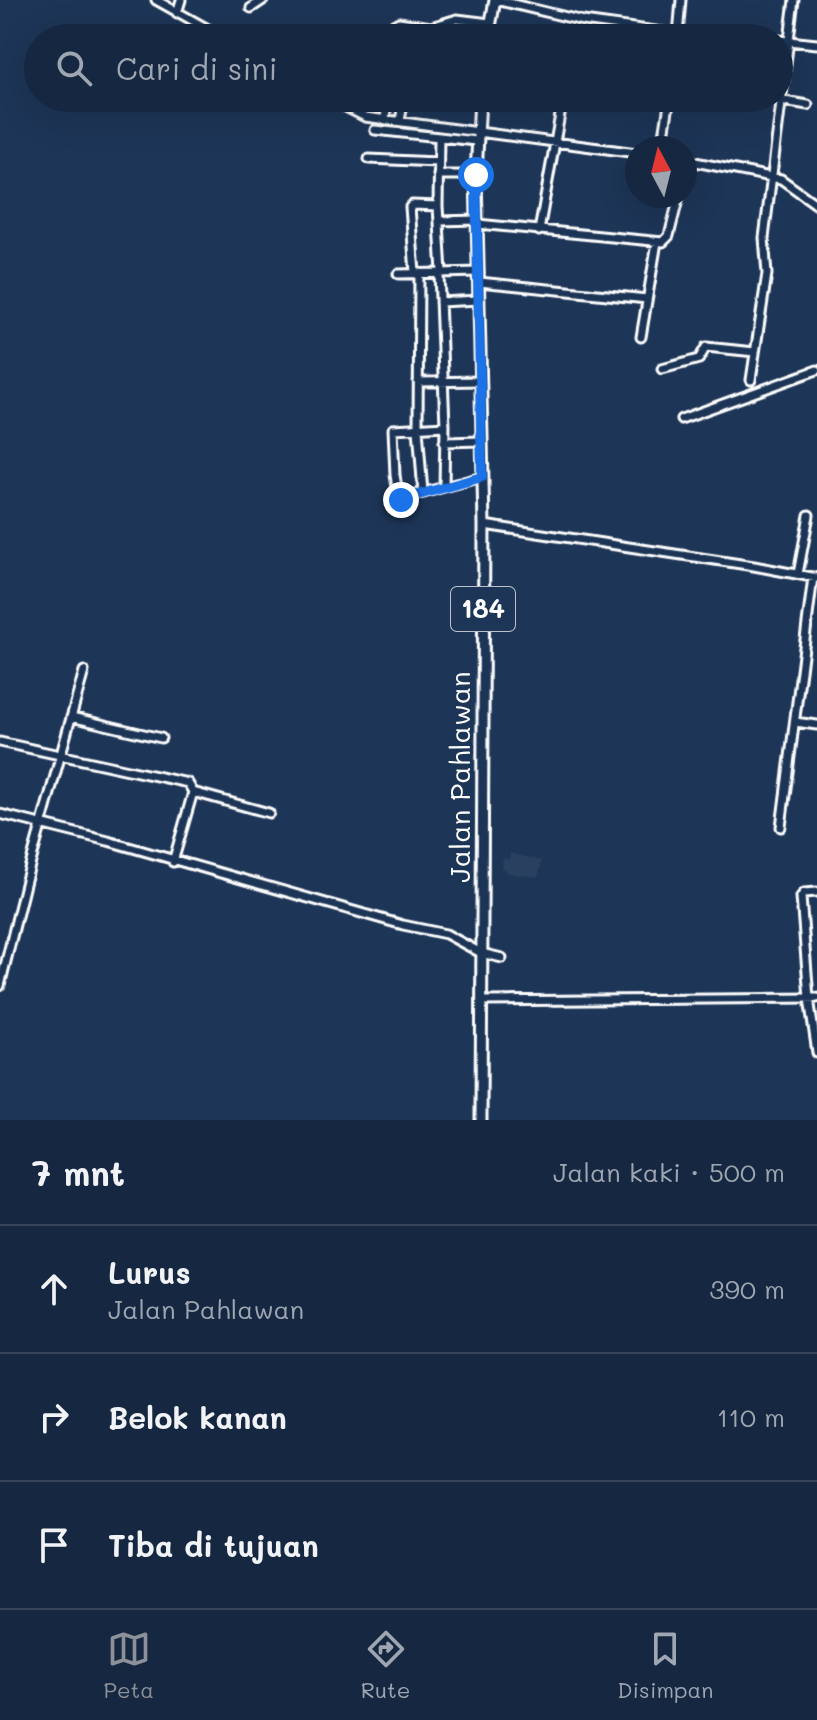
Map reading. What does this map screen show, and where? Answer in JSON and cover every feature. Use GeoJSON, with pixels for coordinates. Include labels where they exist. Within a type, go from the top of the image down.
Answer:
{"type":"FeatureCollection","features":[{"type":"Feature","properties":{"kind":"main road"},"geometry":{"type":"LineString","coordinates":[[490,23],[495,0]]}},
{"type":"Feature","properties":{"kind":"main road","name":"Jalan Pahlawan"},"geometry":{"type":"LineString","coordinates":[[479,112],[476,175],[484,525],[481,1120]]}},
{"type":"Feature","properties":{"kind":"street"},"geometry":{"type":"LineString","coordinates":[[156,0],[198,24]]}},
{"type":"Feature","properties":{"kind":"street"},"geometry":{"type":"LineString","coordinates":[[177,13],[181,0]]}},
{"type":"Feature","properties":{"kind":"street"},"geometry":{"type":"LineString","coordinates":[[251,8],[263,0]]}},
{"type":"Feature","properties":{"kind":"street"},"geometry":{"type":"LineString","coordinates":[[495,0],[602,24]]}},
{"type":"Feature","properties":{"kind":"street"},"geometry":{"type":"LineString","coordinates":[[679,24],[681,0]]}},
{"type":"Feature","properties":{"kind":"street"},"geometry":{"type":"LineString","coordinates":[[792,24],[794,0]]}},
{"type":"Feature","properties":{"kind":"street"},"geometry":{"type":"LineString","coordinates":[[441,24],[457,19],[490,23]]}},
{"type":"Feature","properties":{"kind":"street"},"geometry":{"type":"LineString","coordinates":[[793,41],[817,44]]}},
{"type":"Feature","properties":{"kind":"street"},"geometry":{"type":"LineString","coordinates":[[793,103],[808,105]]}},
{"type":"Feature","properties":{"kind":"street"},"geometry":{"type":"LineString","coordinates":[[356,112],[365,117],[385,118],[476,137]]}},
{"type":"Feature","properties":{"kind":"street"},"geometry":{"type":"LineString","coordinates":[[385,118],[386,112]]}},
{"type":"Feature","properties":{"kind":"street"},"geometry":{"type":"LineString","coordinates":[[400,121],[402,112]]}},
{"type":"Feature","properties":{"kind":"street"},"geometry":{"type":"LineString","coordinates":[[539,231],[560,112]]}},
{"type":"Feature","properties":{"kind":"street"},"geometry":{"type":"LineString","coordinates":[[664,136],[668,112]]}},
{"type":"Feature","properties":{"kind":"street"},"geometry":{"type":"LineString","coordinates":[[751,380],[767,274],[764,243],[781,112]]}},
{"type":"Feature","properties":{"kind":"street"},"geometry":{"type":"LineString","coordinates":[[375,130],[439,137],[554,142],[625,151]]}},
{"type":"Feature","properties":{"kind":"street"},"geometry":{"type":"LineString","coordinates":[[439,137],[444,487]]}},
{"type":"Feature","properties":{"kind":"street"},"geometry":{"type":"LineString","coordinates":[[369,159],[437,162]]}},
{"type":"Feature","properties":{"kind":"street"},"geometry":{"type":"LineString","coordinates":[[697,164],[773,177],[789,184],[817,205]]}},
{"type":"Feature","properties":{"kind":"street"},"geometry":{"type":"LineString","coordinates":[[438,175],[476,175]]}},
{"type":"Feature","properties":{"kind":"street"},"geometry":{"type":"LineString","coordinates":[[423,493],[418,428],[417,273],[410,207],[438,206]]}},
{"type":"Feature","properties":{"kind":"street"},"geometry":{"type":"LineString","coordinates":[[439,221],[478,222],[539,231],[665,242],[676,208]]}},
{"type":"Feature","properties":{"kind":"street"},"geometry":{"type":"LineString","coordinates":[[641,337],[657,242]]}},
{"type":"Feature","properties":{"kind":"street"},"geometry":{"type":"LineString","coordinates":[[398,274],[440,273],[647,299]]}},
{"type":"Feature","properties":{"kind":"street"},"geometry":{"type":"LineString","coordinates":[[440,302],[479,300]]}},
{"type":"Feature","properties":{"kind":"street"},"geometry":{"type":"LineString","coordinates":[[662,369],[699,359],[706,347],[755,352]]}},
{"type":"Feature","properties":{"kind":"street"},"geometry":{"type":"LineString","coordinates":[[681,419],[817,370]]}},
{"type":"Feature","properties":{"kind":"street"},"geometry":{"type":"LineString","coordinates":[[418,382],[481,381]]}},
{"type":"Feature","properties":{"kind":"street"},"geometry":{"type":"LineString","coordinates":[[445,426],[393,428],[399,500],[482,477]]}},
{"type":"Feature","properties":{"kind":"street"},"geometry":{"type":"LineString","coordinates":[[444,442],[482,441]]}},
{"type":"Feature","properties":{"kind":"street"},"geometry":{"type":"LineString","coordinates":[[798,574],[809,515]]}},
{"type":"Feature","properties":{"kind":"street"},"geometry":{"type":"LineString","coordinates":[[484,525],[816,577],[781,827]]}},
{"type":"Feature","properties":{"kind":"street"},"geometry":{"type":"LineString","coordinates":[[0,986],[84,671]]}},
{"type":"Feature","properties":{"kind":"street"},"geometry":{"type":"LineString","coordinates":[[71,717],[161,738]]}},
{"type":"Feature","properties":{"kind":"street"},"geometry":{"type":"LineString","coordinates":[[795,722],[817,725]]}},
{"type":"Feature","properties":{"kind":"street"},"geometry":{"type":"LineString","coordinates":[[0,742],[188,783],[193,792],[173,862]]}},
{"type":"Feature","properties":{"kind":"street"},"geometry":{"type":"LineString","coordinates":[[193,792],[269,813]]}},
{"type":"Feature","properties":{"kind":"street"},"geometry":{"type":"LineString","coordinates":[[0,814],[108,841],[403,925],[446,934],[481,953],[502,958]]}},
{"type":"Feature","properties":{"kind":"street"},"geometry":{"type":"LineString","coordinates":[[817,892],[802,894],[817,1053]]}},
{"type":"Feature","properties":{"kind":"street"},"geometry":{"type":"LineString","coordinates":[[804,934],[817,934]]}},
{"type":"Feature","properties":{"kind":"street"},"geometry":{"type":"LineString","coordinates":[[482,1001],[813,998]]}},
{"type":"Feature","properties":{"kind":"shaded area"},"geometry":{"type":"Polygon","coordinates":[[[510,853],[542,861],[538,877],[507,873],[501,868],[503,858],[509,859],[510,853]]]}},
{"type":"Feature","properties":{"kind":"route"},"geometry":{"type":"LineString","coordinates":[[401,500],[482,477],[476,175]]}}]}
